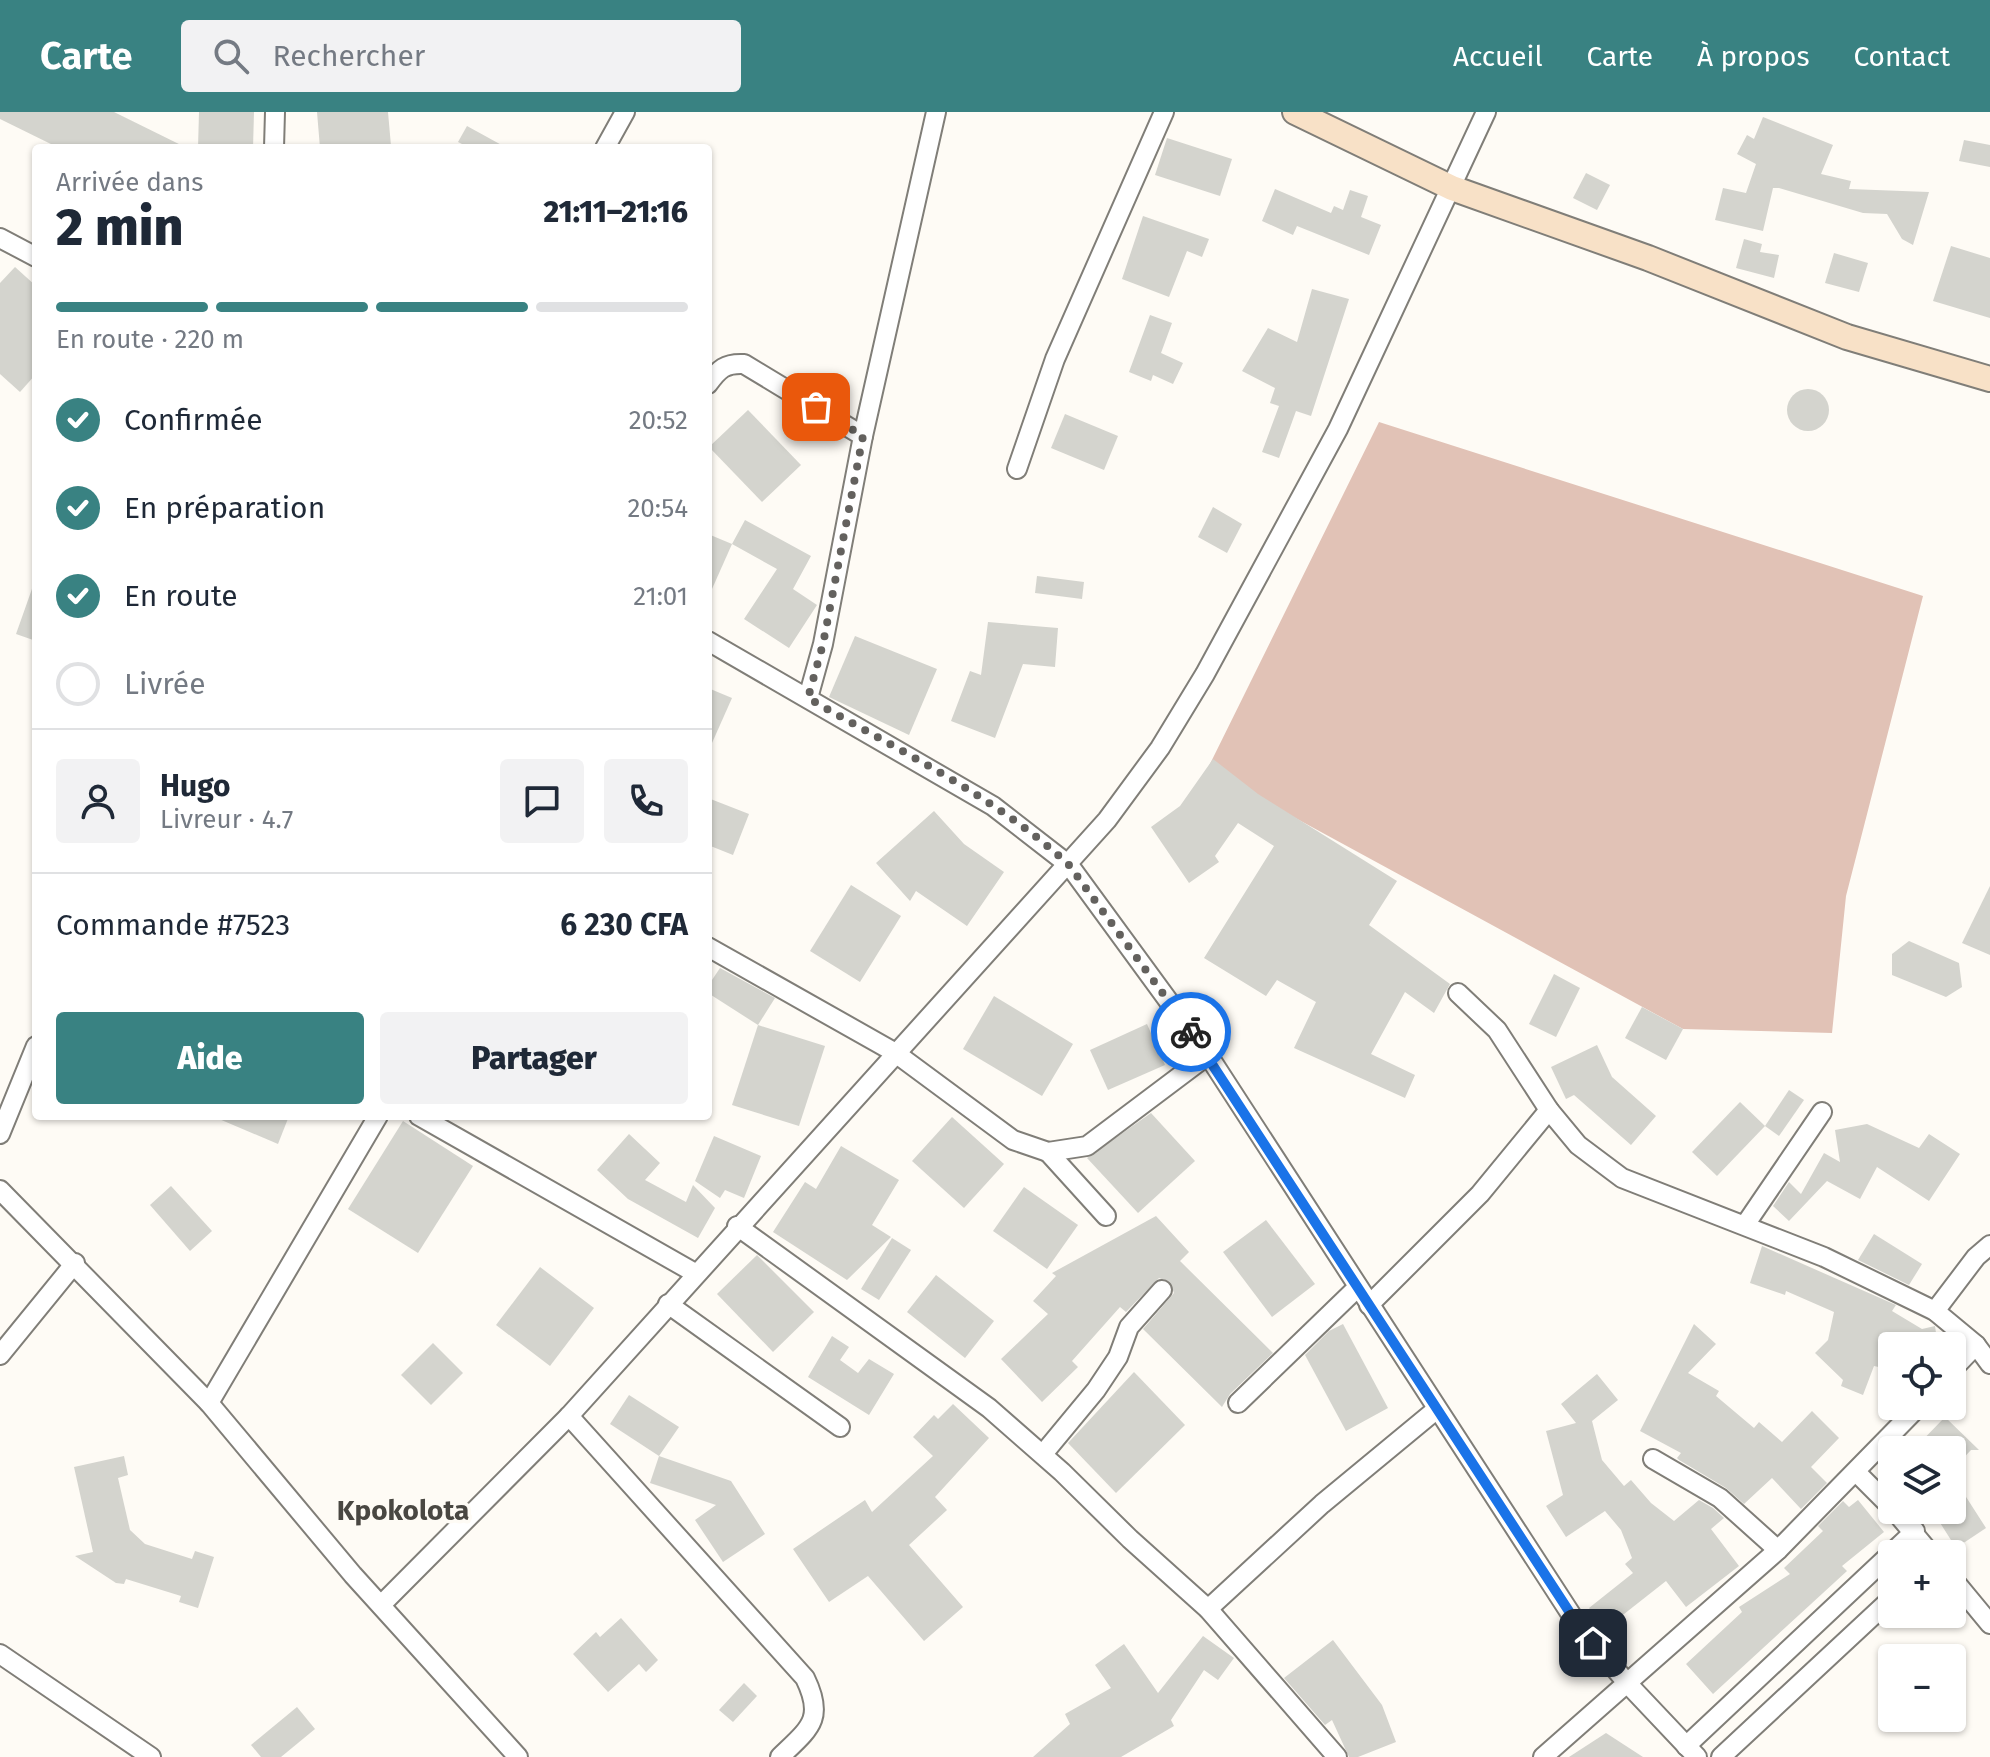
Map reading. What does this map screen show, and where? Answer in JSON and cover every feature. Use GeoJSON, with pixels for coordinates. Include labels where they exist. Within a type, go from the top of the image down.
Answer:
{"type":"FeatureCollection","features":[{"type":"Feature","properties":{"kind":"main road"},"geometry":{"type":"LineString","coordinates":[[1295,112],[1452,188],[1648,258],[1847,337],[1990,379]]}},
{"type":"Feature","properties":{"kind":"street"},"geometry":{"type":"LineString","coordinates":[[274,144],[275,112]]}},
{"type":"Feature","properties":{"kind":"street"},"geometry":{"type":"LineString","coordinates":[[607,144],[625,112]]}},
{"type":"Feature","properties":{"kind":"street"},"geometry":{"type":"LineString","coordinates":[[808,698],[823,644],[863,436],[936,112]]}},
{"type":"Feature","properties":{"kind":"street"},"geometry":{"type":"LineString","coordinates":[[1017,469],[1055,359],[1164,112]]}},
{"type":"Feature","properties":{"kind":"street"},"geometry":{"type":"LineString","coordinates":[[381,1605],[569,1416],[894,1052],[1069,865],[1160,748],[1205,674],[1338,429],[1486,112]]}},
{"type":"Feature","properties":{"kind":"street"},"geometry":{"type":"LineString","coordinates":[[0,238],[32,255]]}},
{"type":"Feature","properties":{"kind":"street"},"geometry":{"type":"LineString","coordinates":[[712,378],[729,363],[744,364],[863,436]]}},
{"type":"Feature","properties":{"kind":"street"},"geometry":{"type":"LineString","coordinates":[[712,643],[993,806],[1069,865],[1208,1055],[1576,1622],[1627,1683],[1692,1752],[1915,1531]]}},
{"type":"Feature","properties":{"kind":"street"},"geometry":{"type":"LineString","coordinates":[[712,949],[894,1052],[1013,1140],[1048,1152],[1087,1146],[1208,1055]]}},
{"type":"Feature","properties":{"kind":"street"},"geometry":{"type":"LineString","coordinates":[[1458,993],[1497,1030],[1549,1110],[1578,1145],[1622,1178],[1824,1257],[1935,1311],[1976,1345],[1990,1364]]}},
{"type":"Feature","properties":{"kind":"street"},"geometry":{"type":"LineString","coordinates":[[0,1134],[32,1056]]}},
{"type":"Feature","properties":{"kind":"street"},"geometry":{"type":"LineString","coordinates":[[1369,1305],[1480,1194],[1549,1110]]}},
{"type":"Feature","properties":{"kind":"street"},"geometry":{"type":"LineString","coordinates":[[1745,1225],[1822,1112]]}},
{"type":"Feature","properties":{"kind":"street"},"geometry":{"type":"LineString","coordinates":[[209,1403],[376,1120]]}},
{"type":"Feature","properties":{"kind":"street"},"geometry":{"type":"LineString","coordinates":[[426,1120],[695,1273]]}},
{"type":"Feature","properties":{"kind":"street"},"geometry":{"type":"LineString","coordinates":[[1048,1152],[1106,1216]]}},
{"type":"Feature","properties":{"kind":"street"},"geometry":{"type":"LineString","coordinates":[[0,1190],[75,1263],[209,1403],[381,1605],[518,1757]]}},
{"type":"Feature","properties":{"kind":"street"},"geometry":{"type":"LineString","coordinates":[[737,1226],[989,1408],[1043,1454],[1208,1609],[1337,1757]]}},
{"type":"Feature","properties":{"kind":"street"},"geometry":{"type":"LineString","coordinates":[[1935,1311],[1976,1257],[1990,1245]]}},
{"type":"Feature","properties":{"kind":"street"},"geometry":{"type":"LineString","coordinates":[[0,1355],[75,1263]]}},
{"type":"Feature","properties":{"kind":"street"},"geometry":{"type":"LineString","coordinates":[[1238,1403],[1358,1287]]}},
{"type":"Feature","properties":{"kind":"street"},"geometry":{"type":"LineString","coordinates":[[1043,1454],[1096,1390],[1118,1357],[1129,1327],[1162,1290]]}},
{"type":"Feature","properties":{"kind":"street"},"geometry":{"type":"LineString","coordinates":[[668,1304],[840,1427]]}},
{"type":"Feature","properties":{"kind":"street"},"geometry":{"type":"LineString","coordinates":[[1966,1355],[1976,1345]]}},
{"type":"Feature","properties":{"kind":"street"},"geometry":{"type":"LineString","coordinates":[[1208,1609],[1322,1504],[1437,1409]]}},
{"type":"Feature","properties":{"kind":"street"},"geometry":{"type":"LineString","coordinates":[[569,1416],[805,1678],[816,1700],[812,1726],[780,1757]]}},
{"type":"Feature","properties":{"kind":"street"},"geometry":{"type":"LineString","coordinates":[[1543,1757],[1778,1550],[1906,1420]]}},
{"type":"Feature","properties":{"kind":"street"},"geometry":{"type":"LineString","coordinates":[[1653,1459],[1720,1498],[1778,1550]]}},
{"type":"Feature","properties":{"kind":"street"},"geometry":{"type":"LineString","coordinates":[[1857,1473],[1878,1494]]}},
{"type":"Feature","properties":{"kind":"street"},"geometry":{"type":"LineString","coordinates":[[1908,1524],[1921,1540]]}},
{"type":"Feature","properties":{"kind":"street"},"geometry":{"type":"LineString","coordinates":[[1966,1595],[1990,1624]]}},
{"type":"Feature","properties":{"kind":"street"},"geometry":{"type":"LineString","coordinates":[[1721,1757],[1878,1611]]}},
{"type":"Feature","properties":{"kind":"street"},"geometry":{"type":"LineString","coordinates":[[0,1654],[151,1757]]}},
{"type":"Feature","properties":{"kind":"shaded area"},"geometry":{"type":"Polygon","coordinates":[[[1379,422],[1923,596],[1846,896],[1832,1033],[1683,1029],[1207,770],[1379,422]]]}},
{"type":"Feature","properties":{"kind":"building"},"geometry":{"type":"Polygon","coordinates":[[[0,112],[114,112],[179,144],[51,144],[0,119],[0,112]]]}},
{"type":"Feature","properties":{"kind":"building"},"geometry":{"type":"Polygon","coordinates":[[[199,112],[254,112],[253,144],[198,144],[199,112]]]}},
{"type":"Feature","properties":{"kind":"building"},"geometry":{"type":"Polygon","coordinates":[[[317,112],[388,112],[391,144],[320,144],[317,112]]]}},
{"type":"Feature","properties":{"kind":"building"},"geometry":{"type":"Polygon","coordinates":[[[1763,117],[1833,145],[1821,174],[1851,181],[1849,189],[1929,192],[1913,245],[1902,239],[1887,214],[1863,213],[1779,188],[1773,188],[1763,231],[1715,220],[1723,188],[1746,193],[1756,164],[1737,154],[1747,135],[1754,139],[1763,117]]]}},
{"type":"Feature","properties":{"kind":"building"},"geometry":{"type":"Polygon","coordinates":[[[467,126],[500,144],[462,144],[458,142],[467,126]]]}},
{"type":"Feature","properties":{"kind":"building"},"geometry":{"type":"Polygon","coordinates":[[[1167,138],[1232,159],[1220,196],[1155,175],[1167,138]]]}},
{"type":"Feature","properties":{"kind":"building"},"geometry":{"type":"Polygon","coordinates":[[[1964,140],[1990,145],[1990,167],[1959,161],[1964,140]]]}},
{"type":"Feature","properties":{"kind":"building"},"geometry":{"type":"Polygon","coordinates":[[[1586,173],[1610,185],[1597,210],[1573,198],[1586,173]]]}},
{"type":"Feature","properties":{"kind":"building"},"geometry":{"type":"Polygon","coordinates":[[[1275,189],[1331,213],[1334,206],[1343,210],[1350,190],[1368,196],[1361,217],[1381,225],[1369,255],[1297,226],[1293,235],[1262,221],[1275,189]]]}},
{"type":"Feature","properties":{"kind":"building"},"geometry":{"type":"Polygon","coordinates":[[[1143,216],[1209,239],[1202,257],[1187,251],[1169,297],[1122,279],[1143,216]]]}},
{"type":"Feature","properties":{"kind":"building"},"geometry":{"type":"Polygon","coordinates":[[[1744,239],[1762,244],[1760,252],[1779,255],[1774,278],[1736,268],[1744,239]]]}},
{"type":"Feature","properties":{"kind":"building"},"geometry":{"type":"Polygon","coordinates":[[[1951,246],[1990,258],[1990,318],[1933,301],[1951,246]]]}},
{"type":"Feature","properties":{"kind":"building"},"geometry":{"type":"Polygon","coordinates":[[[1834,253],[1868,263],[1859,292],[1825,283],[1834,253]]]}},
{"type":"Feature","properties":{"kind":"building"},"geometry":{"type":"Polygon","coordinates":[[[15,267],[32,282],[32,378],[20,392],[0,374],[0,283],[15,267]]]}},
{"type":"Feature","properties":{"kind":"building"},"geometry":{"type":"Polygon","coordinates":[[[1312,289],[1349,299],[1311,416],[1296,411],[1279,458],[1262,452],[1279,406],[1270,403],[1275,388],[1242,371],[1268,328],[1297,342],[1312,289]]]}},
{"type":"Feature","properties":{"kind":"building"},"geometry":{"type":"Polygon","coordinates":[[[1150,315],[1172,323],[1161,353],[1183,363],[1173,384],[1153,375],[1151,381],[1129,372],[1150,315]]]}},
{"type":"Feature","properties":{"kind":"building"},"geometry":{"type":"Polygon","coordinates":[[[1808,389],[1823,395],[1829,410],[1823,425],[1808,431],[1793,425],[1787,410],[1793,395],[1808,389]]]}},
{"type":"Feature","properties":{"kind":"building"},"geometry":{"type":"Polygon","coordinates":[[[748,410],[801,465],[762,502],[712,450],[712,444],[748,410]]]}},
{"type":"Feature","properties":{"kind":"building"},"geometry":{"type":"Polygon","coordinates":[[[1065,414],[1118,436],[1104,470],[1051,448],[1065,414]]]}},
{"type":"Feature","properties":{"kind":"building"},"geometry":{"type":"Polygon","coordinates":[[[1213,507],[1242,524],[1227,553],[1198,537],[1213,507]]]}},
{"type":"Feature","properties":{"kind":"building"},"geometry":{"type":"Polygon","coordinates":[[[745,520],[811,556],[793,589],[817,605],[789,648],[744,619],[777,569],[732,544],[745,520]]]}},
{"type":"Feature","properties":{"kind":"building"},"geometry":{"type":"Polygon","coordinates":[[[712,536],[732,544],[712,589],[712,536]]]}},
{"type":"Feature","properties":{"kind":"building"},"geometry":{"type":"Polygon","coordinates":[[[1037,576],[1084,582],[1082,599],[1035,593],[1037,576]]]}},
{"type":"Feature","properties":{"kind":"building"},"geometry":{"type":"Polygon","coordinates":[[[32,589],[32,640],[16,634],[32,589]]]}},
{"type":"Feature","properties":{"kind":"building"},"geometry":{"type":"Polygon","coordinates":[[[988,622],[1058,628],[1055,667],[1023,664],[995,738],[951,721],[970,671],[981,675],[988,622]]]}},
{"type":"Feature","properties":{"kind":"building"},"geometry":{"type":"Polygon","coordinates":[[[855,636],[937,669],[909,735],[829,697],[855,636]]]}},
{"type":"Feature","properties":{"kind":"building"},"geometry":{"type":"Polygon","coordinates":[[[712,690],[732,698],[712,743],[712,690]]]}},
{"type":"Feature","properties":{"kind":"building"},"geometry":{"type":"Polygon","coordinates":[[[1213,759],[1258,794],[1397,881],[1369,925],[1450,984],[1434,1013],[1405,992],[1371,1054],[1415,1075],[1405,1098],[1294,1048],[1316,1002],[1277,980],[1266,996],[1204,958],[1274,846],[1238,823],[1215,856],[1219,862],[1189,883],[1151,827],[1180,806],[1213,759]]]}},
{"type":"Feature","properties":{"kind":"building"},"geometry":{"type":"Polygon","coordinates":[[[712,800],[749,814],[733,855],[712,847],[712,800]]]}},
{"type":"Feature","properties":{"kind":"building"},"geometry":{"type":"Polygon","coordinates":[[[934,811],[964,844],[1004,872],[967,926],[916,891],[910,901],[876,863],[934,811]]]}},
{"type":"Feature","properties":{"kind":"building"},"geometry":{"type":"Polygon","coordinates":[[[851,885],[901,916],[860,982],[810,951],[851,885]]]}},
{"type":"Feature","properties":{"kind":"building"},"geometry":{"type":"Polygon","coordinates":[[[1990,886],[1990,955],[1962,943],[1990,886]]]}},
{"type":"Feature","properties":{"kind":"building"},"geometry":{"type":"Polygon","coordinates":[[[1909,941],[1959,963],[1962,987],[1946,997],[1892,975],[1892,954],[1909,941]]]}},
{"type":"Feature","properties":{"kind":"building"},"geometry":{"type":"Polygon","coordinates":[[[720,968],[775,998],[758,1025],[712,996],[712,980],[720,968]]]}},
{"type":"Feature","properties":{"kind":"building"},"geometry":{"type":"Polygon","coordinates":[[[1554,974],[1580,988],[1556,1037],[1529,1024],[1554,974]]]}},
{"type":"Feature","properties":{"kind":"building"},"geometry":{"type":"Polygon","coordinates":[[[994,996],[1073,1044],[1042,1096],[963,1049],[994,996]]]}},
{"type":"Feature","properties":{"kind":"building"},"geometry":{"type":"Polygon","coordinates":[[[1642,1007],[1683,1029],[1666,1060],[1625,1038],[1642,1007]]]}},
{"type":"Feature","properties":{"kind":"building"},"geometry":{"type":"Polygon","coordinates":[[[1147,1024],[1165,1065],[1108,1090],[1090,1050],[1147,1024]]]}},
{"type":"Feature","properties":{"kind":"building"},"geometry":{"type":"Polygon","coordinates":[[[758,1025],[825,1046],[799,1126],[732,1105],[758,1025]]]}},
{"type":"Feature","properties":{"kind":"building"},"geometry":{"type":"Polygon","coordinates":[[[1597,1045],[1612,1077],[1656,1116],[1631,1145],[1574,1095],[1566,1099],[1551,1067],[1597,1045]]]}},
{"type":"Feature","properties":{"kind":"building"},"geometry":{"type":"Polygon","coordinates":[[[1789,1090],[1804,1100],[1779,1136],[1765,1126],[1789,1090]]]}},
{"type":"Feature","properties":{"kind":"building"},"geometry":{"type":"Polygon","coordinates":[[[1740,1102],[1765,1126],[1717,1176],[1692,1152],[1740,1102]]]}},
{"type":"Feature","properties":{"kind":"building"},"geometry":{"type":"Polygon","coordinates":[[[1151,1113],[1195,1161],[1138,1213],[1087,1158],[1151,1113]]]}},
{"type":"Feature","properties":{"kind":"building"},"geometry":{"type":"Polygon","coordinates":[[[952,1117],[1004,1164],[964,1208],[912,1161],[952,1117]]]}},
{"type":"Feature","properties":{"kind":"building"},"geometry":{"type":"Polygon","coordinates":[[[221,1120],[287,1120],[278,1144],[221,1120]]]}},
{"type":"Feature","properties":{"kind":"building"},"geometry":{"type":"Polygon","coordinates":[[[403,1121],[473,1166],[418,1253],[348,1209],[403,1121]]]}},
{"type":"Feature","properties":{"kind":"building"},"geometry":{"type":"Polygon","coordinates":[[[1867,1124],[1919,1148],[1929,1134],[1960,1154],[1929,1201],[1877,1167],[1860,1199],[1827,1181],[1789,1221],[1773,1206],[1789,1182],[1801,1194],[1824,1153],[1840,1162],[1835,1130],[1867,1124]]]}},
{"type":"Feature","properties":{"kind":"building"},"geometry":{"type":"Polygon","coordinates":[[[629,1134],[660,1163],[645,1180],[686,1202],[693,1185],[715,1208],[698,1238],[628,1199],[597,1170],[629,1134]]]}},
{"type":"Feature","properties":{"kind":"building"},"geometry":{"type":"Polygon","coordinates":[[[714,1136],[761,1156],[744,1198],[725,1190],[720,1198],[695,1181],[714,1136]]]}},
{"type":"Feature","properties":{"kind":"building"},"geometry":{"type":"Polygon","coordinates":[[[841,1146],[899,1180],[872,1225],[891,1237],[847,1280],[773,1232],[805,1182],[816,1189],[841,1146]]]}},
{"type":"Feature","properties":{"kind":"building"},"geometry":{"type":"Polygon","coordinates":[[[171,1186],[212,1231],[190,1251],[150,1205],[171,1186]]]}},
{"type":"Feature","properties":{"kind":"building"},"geometry":{"type":"Polygon","coordinates":[[[1024,1187],[1078,1225],[1047,1269],[993,1231],[1024,1187]]]}},
{"type":"Feature","properties":{"kind":"building"},"geometry":{"type":"Polygon","coordinates":[[[1156,1216],[1189,1252],[1180,1261],[1273,1353],[1230,1394],[1222,1407],[1143,1329],[1174,1293],[1170,1282],[1159,1278],[1126,1312],[1120,1307],[1072,1361],[1078,1367],[1042,1402],[1001,1359],[1048,1314],[1033,1301],[1056,1276],[1052,1273],[1156,1216]]]}},
{"type":"Feature","properties":{"kind":"building"},"geometry":{"type":"Polygon","coordinates":[[[1266,1220],[1315,1284],[1272,1317],[1223,1252],[1266,1220]]]}},
{"type":"Feature","properties":{"kind":"building"},"geometry":{"type":"Polygon","coordinates":[[[1874,1234],[1922,1264],[1909,1285],[1858,1260],[1874,1234]]]}},
{"type":"Feature","properties":{"kind":"building"},"geometry":{"type":"Polygon","coordinates":[[[892,1238],[911,1250],[879,1300],[861,1289],[892,1238]]]}},
{"type":"Feature","properties":{"kind":"building"},"geometry":{"type":"Polygon","coordinates":[[[1762,1246],[1896,1305],[1892,1311],[1922,1329],[1935,1326],[1936,1332],[1878,1332],[1878,1367],[1874,1366],[1863,1395],[1841,1386],[1843,1380],[1815,1353],[1828,1340],[1834,1312],[1786,1291],[1785,1295],[1750,1283],[1762,1246]]]}},
{"type":"Feature","properties":{"kind":"building"},"geometry":{"type":"Polygon","coordinates":[[[757,1255],[814,1312],[773,1352],[717,1294],[757,1255]]]}},
{"type":"Feature","properties":{"kind":"building"},"geometry":{"type":"Polygon","coordinates":[[[540,1267],[594,1308],[550,1366],[496,1325],[540,1267]]]}},
{"type":"Feature","properties":{"kind":"building"},"geometry":{"type":"Polygon","coordinates":[[[936,1275],[994,1321],[965,1358],[907,1312],[936,1275]]]}},
{"type":"Feature","properties":{"kind":"building"},"geometry":{"type":"Polygon","coordinates":[[[1343,1324],[1388,1408],[1346,1431],[1305,1355],[1329,1331],[1343,1324]]]}},
{"type":"Feature","properties":{"kind":"building"},"geometry":{"type":"Polygon","coordinates":[[[1694,1324],[1716,1344],[1688,1373],[1719,1391],[1716,1396],[1754,1428],[1759,1422],[1782,1442],[1812,1411],[1839,1438],[1811,1467],[1827,1483],[1801,1509],[1772,1478],[1744,1504],[1726,1488],[1679,1460],[1677,1458],[1681,1453],[1640,1431],[1694,1324]]]}},
{"type":"Feature","properties":{"kind":"building"},"geometry":{"type":"Polygon","coordinates":[[[832,1336],[849,1347],[840,1360],[858,1373],[869,1359],[894,1374],[869,1415],[808,1377],[832,1336]]]}},
{"type":"Feature","properties":{"kind":"building"},"geometry":{"type":"Polygon","coordinates":[[[433,1343],[463,1373],[431,1405],[401,1375],[433,1343]]]}},
{"type":"Feature","properties":{"kind":"building"},"geometry":{"type":"Polygon","coordinates":[[[1134,1372],[1185,1425],[1116,1493],[1068,1443],[1134,1372]]]}},
{"type":"Feature","properties":{"kind":"building"},"geometry":{"type":"Polygon","coordinates":[[[1597,1374],[1618,1400],[1592,1421],[1602,1460],[1624,1486],[1631,1480],[1651,1503],[1674,1521],[1699,1500],[1713,1508],[1724,1518],[1711,1529],[1739,1566],[1686,1607],[1666,1581],[1605,1629],[1589,1608],[1633,1573],[1625,1564],[1632,1558],[1621,1530],[1605,1511],[1566,1537],[1546,1506],[1563,1495],[1546,1431],[1576,1423],[1561,1404],[1597,1374]]]}},
{"type":"Feature","properties":{"kind":"building"},"geometry":{"type":"Polygon","coordinates":[[[629,1395],[679,1427],[659,1456],[610,1424],[629,1395]]]}},
{"type":"Feature","properties":{"kind":"building"},"geometry":{"type":"Polygon","coordinates":[[[953,1404],[989,1438],[935,1497],[947,1510],[909,1545],[963,1607],[924,1641],[868,1576],[829,1602],[793,1549],[865,1500],[872,1512],[933,1456],[913,1437],[934,1415],[938,1419],[953,1404]]]}},
{"type":"Feature","properties":{"kind":"building"},"geometry":{"type":"Polygon","coordinates":[[[1942,1420],[1948,1420],[1965,1436],[1927,1436],[1942,1420]]]}},
{"type":"Feature","properties":{"kind":"building"},"geometry":{"type":"Polygon","coordinates":[[[1966,1437],[1979,1450],[1971,1450],[1966,1455],[1966,1437]]]}},
{"type":"Feature","properties":{"kind":"building"},"geometry":{"type":"Polygon","coordinates":[[[124,1456],[128,1475],[118,1478],[130,1530],[145,1544],[192,1559],[195,1551],[214,1557],[198,1608],[179,1602],[181,1596],[126,1579],[124,1584],[116,1583],[75,1556],[93,1552],[74,1467],[124,1456]]]}},
{"type":"Feature","properties":{"kind":"building"},"geometry":{"type":"Polygon","coordinates":[[[659,1456],[731,1481],[765,1534],[723,1562],[695,1520],[716,1505],[650,1483],[659,1456]]]}},
{"type":"Feature","properties":{"kind":"building"},"geometry":{"type":"Polygon","coordinates":[[[1966,1497],[1986,1528],[1966,1541],[1951,1540],[1941,1524],[1966,1524],[1966,1497]]]}},
{"type":"Feature","properties":{"kind":"building"},"geometry":{"type":"Polygon","coordinates":[[[1858,1500],[1884,1532],[1842,1566],[1847,1571],[1713,1694],[1686,1664],[1742,1612],[1739,1607],[1790,1574],[1784,1568],[1823,1531],[1818,1526],[1843,1501],[1849,1507],[1858,1500]]]}},
{"type":"Feature","properties":{"kind":"building"},"geometry":{"type":"Polygon","coordinates":[[[621,1618],[658,1660],[646,1672],[639,1664],[608,1692],[573,1654],[596,1632],[600,1637],[621,1618]]]}},
{"type":"Feature","properties":{"kind":"building"},"geometry":{"type":"Polygon","coordinates":[[[1203,1636],[1234,1658],[1218,1680],[1204,1670],[1171,1720],[1174,1726],[1121,1757],[1033,1757],[1070,1724],[1065,1714],[1111,1688],[1095,1665],[1124,1644],[1158,1693],[1203,1636]]]}},
{"type":"Feature","properties":{"kind":"building"},"geometry":{"type":"Polygon","coordinates":[[[1333,1640],[1382,1705],[1396,1742],[1358,1757],[1349,1757],[1332,1720],[1325,1725],[1284,1678],[1333,1640]]]}},
{"type":"Feature","properties":{"kind":"building"},"geometry":{"type":"Polygon","coordinates":[[[744,1683],[757,1696],[733,1722],[719,1710],[744,1683]]]}},
{"type":"Feature","properties":{"kind":"building"},"geometry":{"type":"Polygon","coordinates":[[[297,1707],[315,1729],[281,1757],[261,1757],[251,1745],[297,1707]]]}},
{"type":"Feature","properties":{"kind":"building"},"geometry":{"type":"Polygon","coordinates":[[[1606,1733],[1643,1757],[1569,1757],[1606,1733]]]}},
{"type":"Feature","properties":{"kind":"way so far"},"geometry":{"type":"LineString","coordinates":[[816,407],[863,436],[823,644],[808,698],[993,806],[1047,844],[1069,865],[1191,1032]]}},
{"type":"Feature","properties":{"kind":"district","name":"Kpokolota"},"geometry":{"type":"Point","coordinates":[403,1510]}},
{"type":"Feature","properties":{"kind":"route"},"geometry":{"type":"LineString","coordinates":[[1191,1032],[1576,1622],[1593,1643]]}}]}
